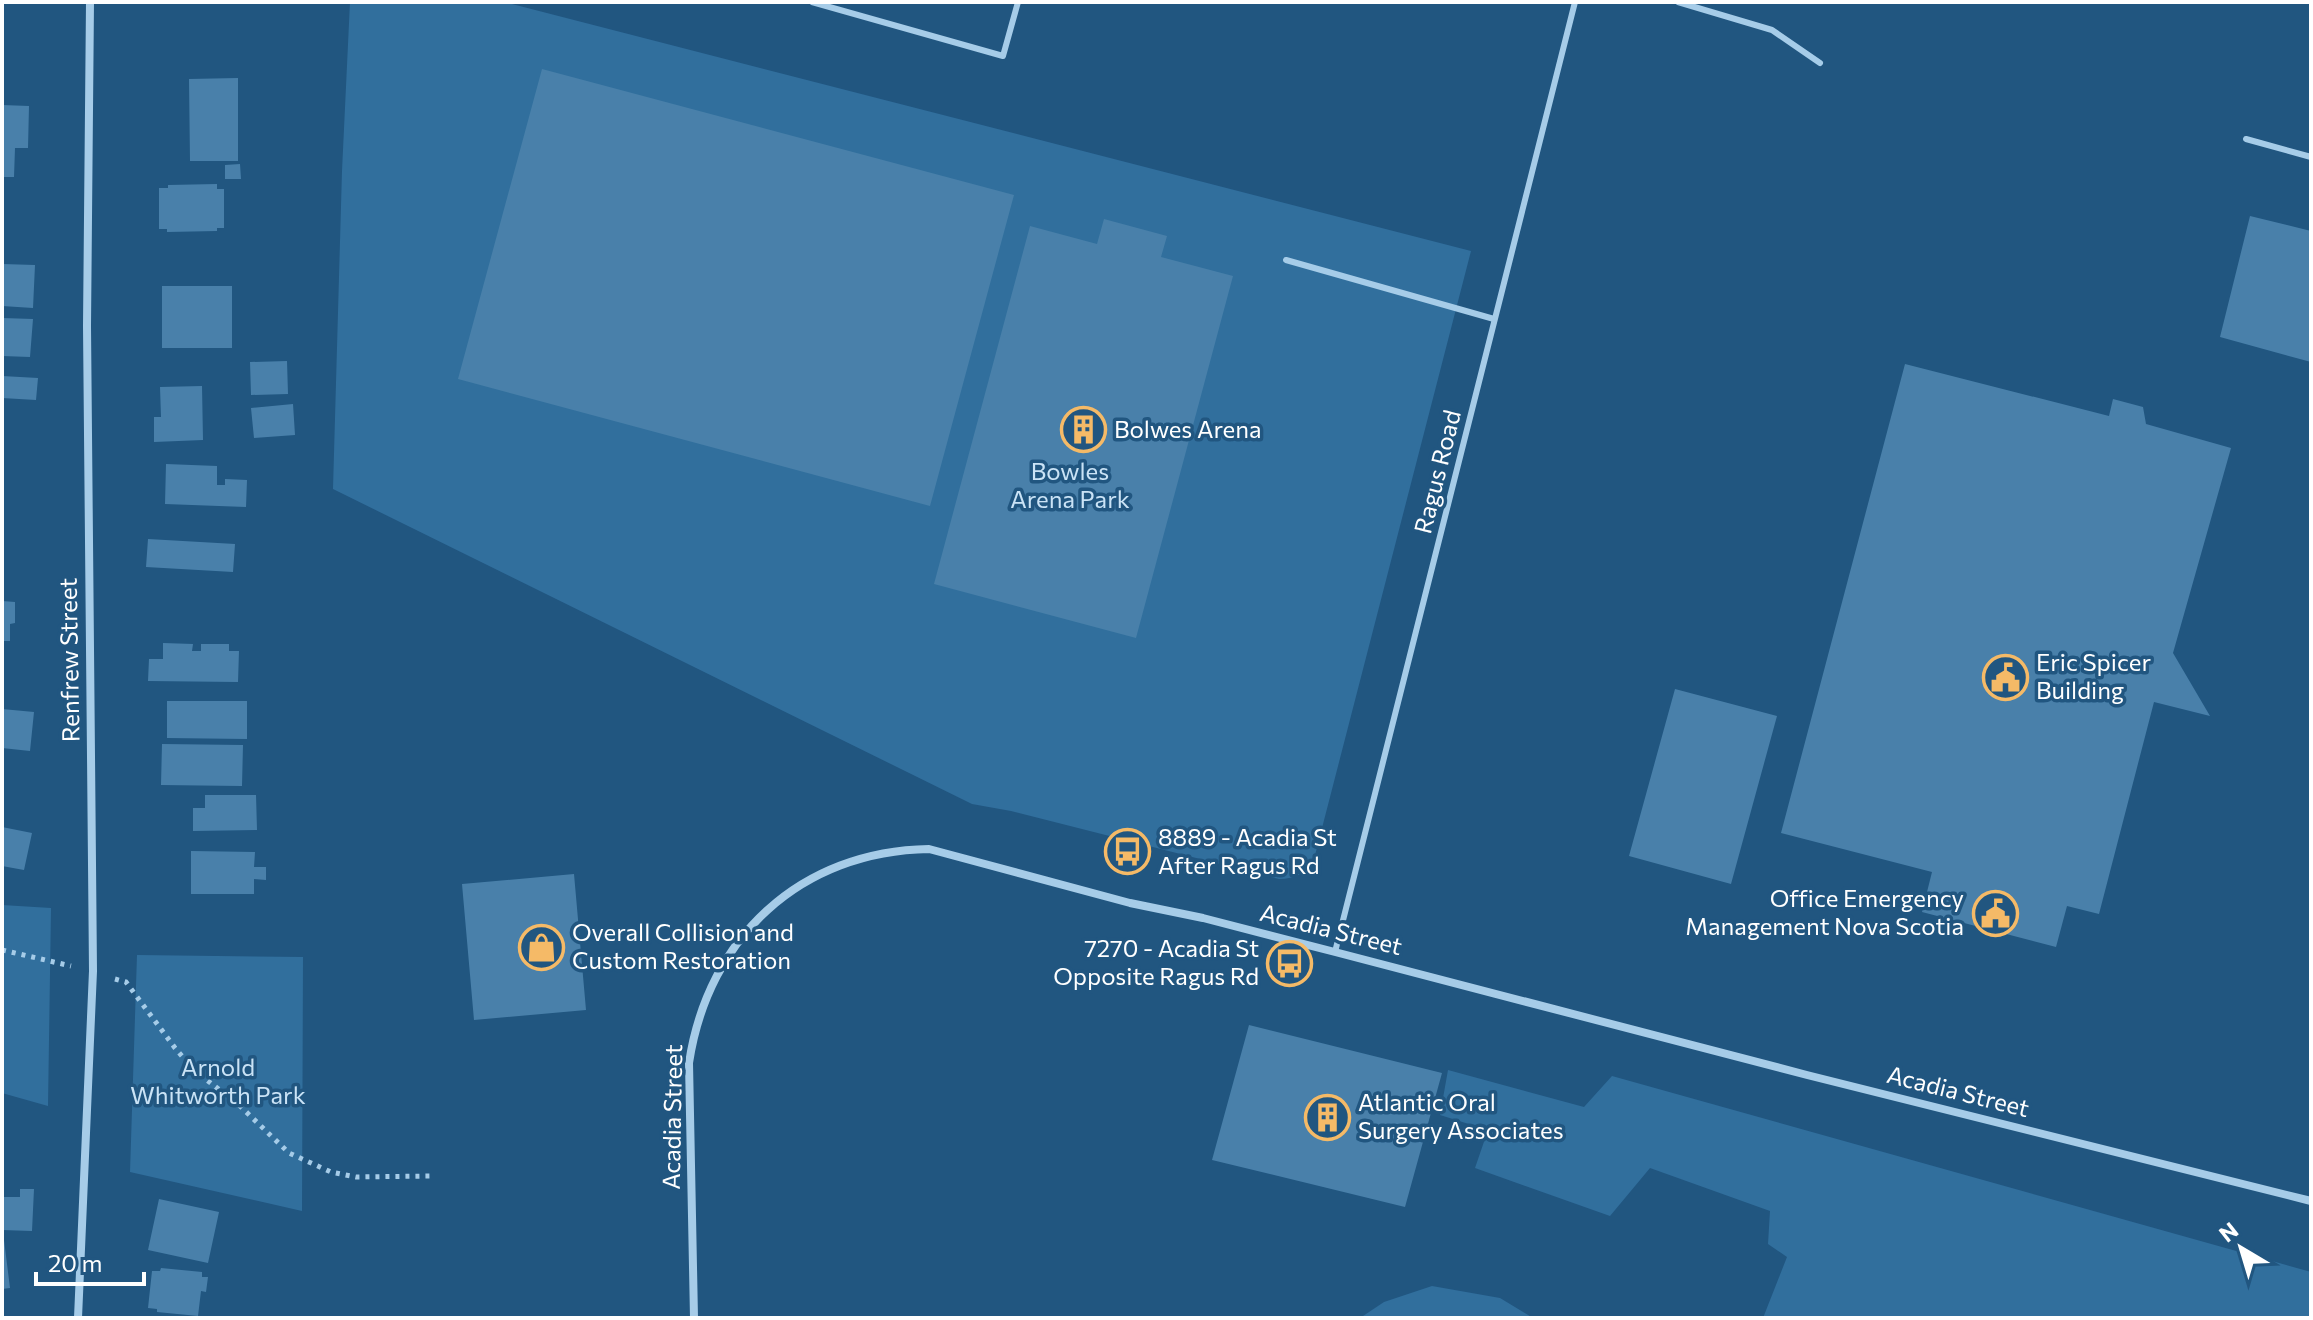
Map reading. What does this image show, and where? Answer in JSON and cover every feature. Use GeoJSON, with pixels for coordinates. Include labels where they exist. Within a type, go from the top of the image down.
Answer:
{"type":"FeatureCollection","features":[{"type":"Feature","properties":{"kind":"street","name":"Renfrew Street"},"geometry":{"type":"LineString","coordinates":[[78,1318],[93,971],[87,341],[90,2]]}},
{"type":"Feature","properties":{"kind":"street","name":"Acadia Street"},"geometry":{"type":"LineString","coordinates":[[694,1318],[689,1063],[693,1038],[709,990],[734,947],[767,910],[808,880],[854,860],[903,850],[929,849],[1130,903],[1203,918],[1807,1075],[2311,1201]]}},
{"type":"Feature","properties":{"kind":"lane"},"geometry":{"type":"LineString","coordinates":[[812,2],[1003,56],[1018,2]]}},
{"type":"Feature","properties":{"kind":"lane","name":"Ragus Road"},"geometry":{"type":"LineString","coordinates":[[1335,952],[1575,2]]}},
{"type":"Feature","properties":{"kind":"lane"},"geometry":{"type":"LineString","coordinates":[[1678,2],[1772,30],[1820,63]]}},
{"type":"Feature","properties":{"kind":"lane"},"geometry":{"type":"LineString","coordinates":[[2246,139],[2311,157]]}},
{"type":"Feature","properties":{"kind":"lane"},"geometry":{"type":"LineString","coordinates":[[1286,260],[1494,319]]}},
{"type":"Feature","properties":{"kind":"path"},"geometry":{"type":"LineString","coordinates":[[2,950],[93,971],[126,982],[194,1070],[240,1106],[289,1153],[331,1172],[356,1177],[431,1176]]}},
{"type":"Feature","properties":{"kind":"green space","name":"Bowles Arena Park"},"geometry":{"type":"Polygon","coordinates":[[[350,2],[504,2],[1471,251],[1314,859],[1308,868],[1296,876],[1279,879],[1011,811],[972,804],[333,489],[350,2]]]}},
{"type":"Feature","properties":{"kind":"green space"},"geometry":{"type":"Polygon","coordinates":[[[2,905],[51,908],[48,1106],[2,1093],[2,905]]]}},
{"type":"Feature","properties":{"kind":"green space","name":"Arnold Whitworth Park"},"geometry":{"type":"Polygon","coordinates":[[[137,955],[303,957],[302,1211],[130,1172],[137,955]]]}},
{"type":"Feature","properties":{"kind":"green space"},"geometry":{"type":"Polygon","coordinates":[[[1448,1070],[1584,1107],[1612,1076],[2311,1272],[2311,1318],[1763,1318],[1787,1257],[1768,1244],[1770,1211],[1650,1168],[1610,1216],[1475,1168],[1488,1130],[1440,1115],[1448,1070]]]}},
{"type":"Feature","properties":{"kind":"green space"},"geometry":{"type":"Polygon","coordinates":[[[1432,1286],[1500,1298],[1533,1318],[1360,1318],[1384,1302],[1432,1286]]]}},
{"type":"Feature","properties":{"kind":"building"},"geometry":{"type":"Polygon","coordinates":[[[542,69],[1014,195],[930,506],[458,379],[542,69]]]}},
{"type":"Feature","properties":{"kind":"building"},"geometry":{"type":"Polygon","coordinates":[[[238,78],[238,161],[190,161],[189,79],[238,78]]]}},
{"type":"Feature","properties":{"kind":"building"},"geometry":{"type":"Polygon","coordinates":[[[2,105],[29,106],[28,148],[15,148],[14,177],[2,177],[2,105]]]}},
{"type":"Feature","properties":{"kind":"building"},"geometry":{"type":"Polygon","coordinates":[[[240,164],[241,179],[225,179],[225,165],[240,164]]]}},
{"type":"Feature","properties":{"kind":"building"},"geometry":{"type":"Polygon","coordinates":[[[217,184],[217,189],[224,189],[224,228],[217,228],[217,231],[167,232],[167,229],[159,229],[159,188],[217,184]]]}},
{"type":"Feature","properties":{"kind":"building"},"geometry":{"type":"Polygon","coordinates":[[[2250,216],[2311,231],[2311,362],[2220,337],[2250,216]]]}},
{"type":"Feature","properties":{"kind":"building","name":"Bolwes Arena"},"geometry":{"type":"Polygon","coordinates":[[[1104,219],[1167,236],[1161,257],[1233,276],[1136,638],[934,584],[1030,226],[1097,244],[1104,219]]]}},
{"type":"Feature","properties":{"kind":"building"},"geometry":{"type":"Polygon","coordinates":[[[2,264],[35,265],[33,308],[2,306],[2,264]]]}},
{"type":"Feature","properties":{"kind":"building"},"geometry":{"type":"Polygon","coordinates":[[[162,286],[232,286],[232,348],[162,348],[162,286]]]}},
{"type":"Feature","properties":{"kind":"building"},"geometry":{"type":"Polygon","coordinates":[[[2,318],[33,319],[30,357],[2,356],[2,318]]]}},
{"type":"Feature","properties":{"kind":"building"},"geometry":{"type":"Polygon","coordinates":[[[287,361],[288,394],[251,395],[250,362],[287,361]]]}},
{"type":"Feature","properties":{"kind":"building","name":"Eric Spicer Building"},"geometry":{"type":"Polygon","coordinates":[[[1905,364],[2109,416],[2113,399],[2143,407],[2146,424],[2231,448],[2173,653],[2210,716],[2154,702],[2099,914],[2067,906],[2056,947],[1922,912],[1932,872],[1781,833],[1905,364]]]}},
{"type":"Feature","properties":{"kind":"building"},"geometry":{"type":"Polygon","coordinates":[[[2,376],[38,378],[36,400],[2,398],[2,376]]]}},
{"type":"Feature","properties":{"kind":"building"},"geometry":{"type":"Polygon","coordinates":[[[202,386],[203,440],[154,442],[154,417],[161,417],[160,387],[202,386]]]}},
{"type":"Feature","properties":{"kind":"building"},"geometry":{"type":"Polygon","coordinates":[[[293,404],[295,435],[254,438],[251,408],[293,404]]]}},
{"type":"Feature","properties":{"kind":"building"},"geometry":{"type":"Polygon","coordinates":[[[166,464],[217,466],[217,485],[225,485],[225,479],[247,480],[246,507],[165,504],[166,464]]]}},
{"type":"Feature","properties":{"kind":"building"},"geometry":{"type":"Polygon","coordinates":[[[148,539],[235,544],[233,572],[146,567],[148,539]]]}},
{"type":"Feature","properties":{"kind":"building"},"geometry":{"type":"Polygon","coordinates":[[[2,601],[15,602],[15,623],[10,624],[10,641],[2,641],[2,601]]]}},
{"type":"Feature","properties":{"kind":"building"},"geometry":{"type":"Polygon","coordinates":[[[163,643],[193,644],[192,651],[201,651],[201,644],[229,644],[229,651],[239,651],[238,682],[148,681],[149,659],[163,659],[163,643]]]}},
{"type":"Feature","properties":{"kind":"building"},"geometry":{"type":"Polygon","coordinates":[[[1675,689],[1777,716],[1731,884],[1629,856],[1675,689]]]}},
{"type":"Feature","properties":{"kind":"building"},"geometry":{"type":"Polygon","coordinates":[[[167,701],[247,701],[247,739],[167,738],[167,701]]]}},
{"type":"Feature","properties":{"kind":"building"},"geometry":{"type":"Polygon","coordinates":[[[2,709],[34,712],[30,751],[2,748],[2,709]]]}},
{"type":"Feature","properties":{"kind":"building"},"geometry":{"type":"Polygon","coordinates":[[[162,744],[243,745],[242,786],[161,785],[162,744]]]}},
{"type":"Feature","properties":{"kind":"building"},"geometry":{"type":"Polygon","coordinates":[[[205,795],[256,795],[257,830],[193,831],[193,808],[205,808],[205,795]]]}},
{"type":"Feature","properties":{"kind":"building"},"geometry":{"type":"Polygon","coordinates":[[[2,827],[32,833],[24,870],[2,866],[2,827]]]}},
{"type":"Feature","properties":{"kind":"building"},"geometry":{"type":"Polygon","coordinates":[[[191,851],[255,852],[254,867],[266,867],[266,880],[254,879],[254,894],[191,894],[191,851]]]}},
{"type":"Feature","properties":{"kind":"building"},"geometry":{"type":"Polygon","coordinates":[[[574,874],[586,1010],[474,1020],[462,884],[574,874]]]}},
{"type":"Feature","properties":{"kind":"building","name":"Atlantic Oral Surgery Associates"},"geometry":{"type":"Polygon","coordinates":[[[1249,1025],[1442,1073],[1405,1207],[1212,1160],[1249,1025]]]}},
{"type":"Feature","properties":{"kind":"building"},"geometry":{"type":"Polygon","coordinates":[[[20,1189],[34,1189],[32,1231],[2,1230],[2,1197],[20,1197],[20,1189]]]}},
{"type":"Feature","properties":{"kind":"building"},"geometry":{"type":"Polygon","coordinates":[[[159,1199],[219,1212],[208,1263],[148,1250],[159,1199]]]}},
{"type":"Feature","properties":{"kind":"building"},"geometry":{"type":"Polygon","coordinates":[[[2,1240],[10,1288],[2,1289],[2,1240]]]}},
{"type":"Feature","properties":{"kind":"building"},"geometry":{"type":"Polygon","coordinates":[[[161,1268],[202,1272],[202,1277],[208,1277],[206,1292],[201,1291],[198,1316],[157,1312],[157,1309],[148,1308],[152,1271],[160,1271],[161,1268]]]}},
{"type":"Feature","properties":{"kind":"place","name":"Bolwes Arena"},"geometry":{"type":"Point","coordinates":[1083,430]}},
{"type":"Feature","properties":{"kind":"place","name":"Eric Spicer Building"},"geometry":{"type":"Point","coordinates":[2005,677]}},
{"type":"Feature","properties":{"kind":"place","name":"8889 - Acadia St After Ragus Rd"},"geometry":{"type":"Point","coordinates":[1127,852]}},
{"type":"Feature","properties":{"kind":"place","name":"Office Emergency Management Nova Scotia"},"geometry":{"type":"Point","coordinates":[1995,913]}},
{"type":"Feature","properties":{"kind":"place","name":"Overall Collision and Custom Restoration"},"geometry":{"type":"Point","coordinates":[541,947]}},
{"type":"Feature","properties":{"kind":"place","name":"7270 - Acadia St Opposite Ragus Rd"},"geometry":{"type":"Point","coordinates":[1290,963]}},
{"type":"Feature","properties":{"kind":"place","name":"Atlantic Oral Surgery Associates"},"geometry":{"type":"Point","coordinates":[1327,1117]}}]}
